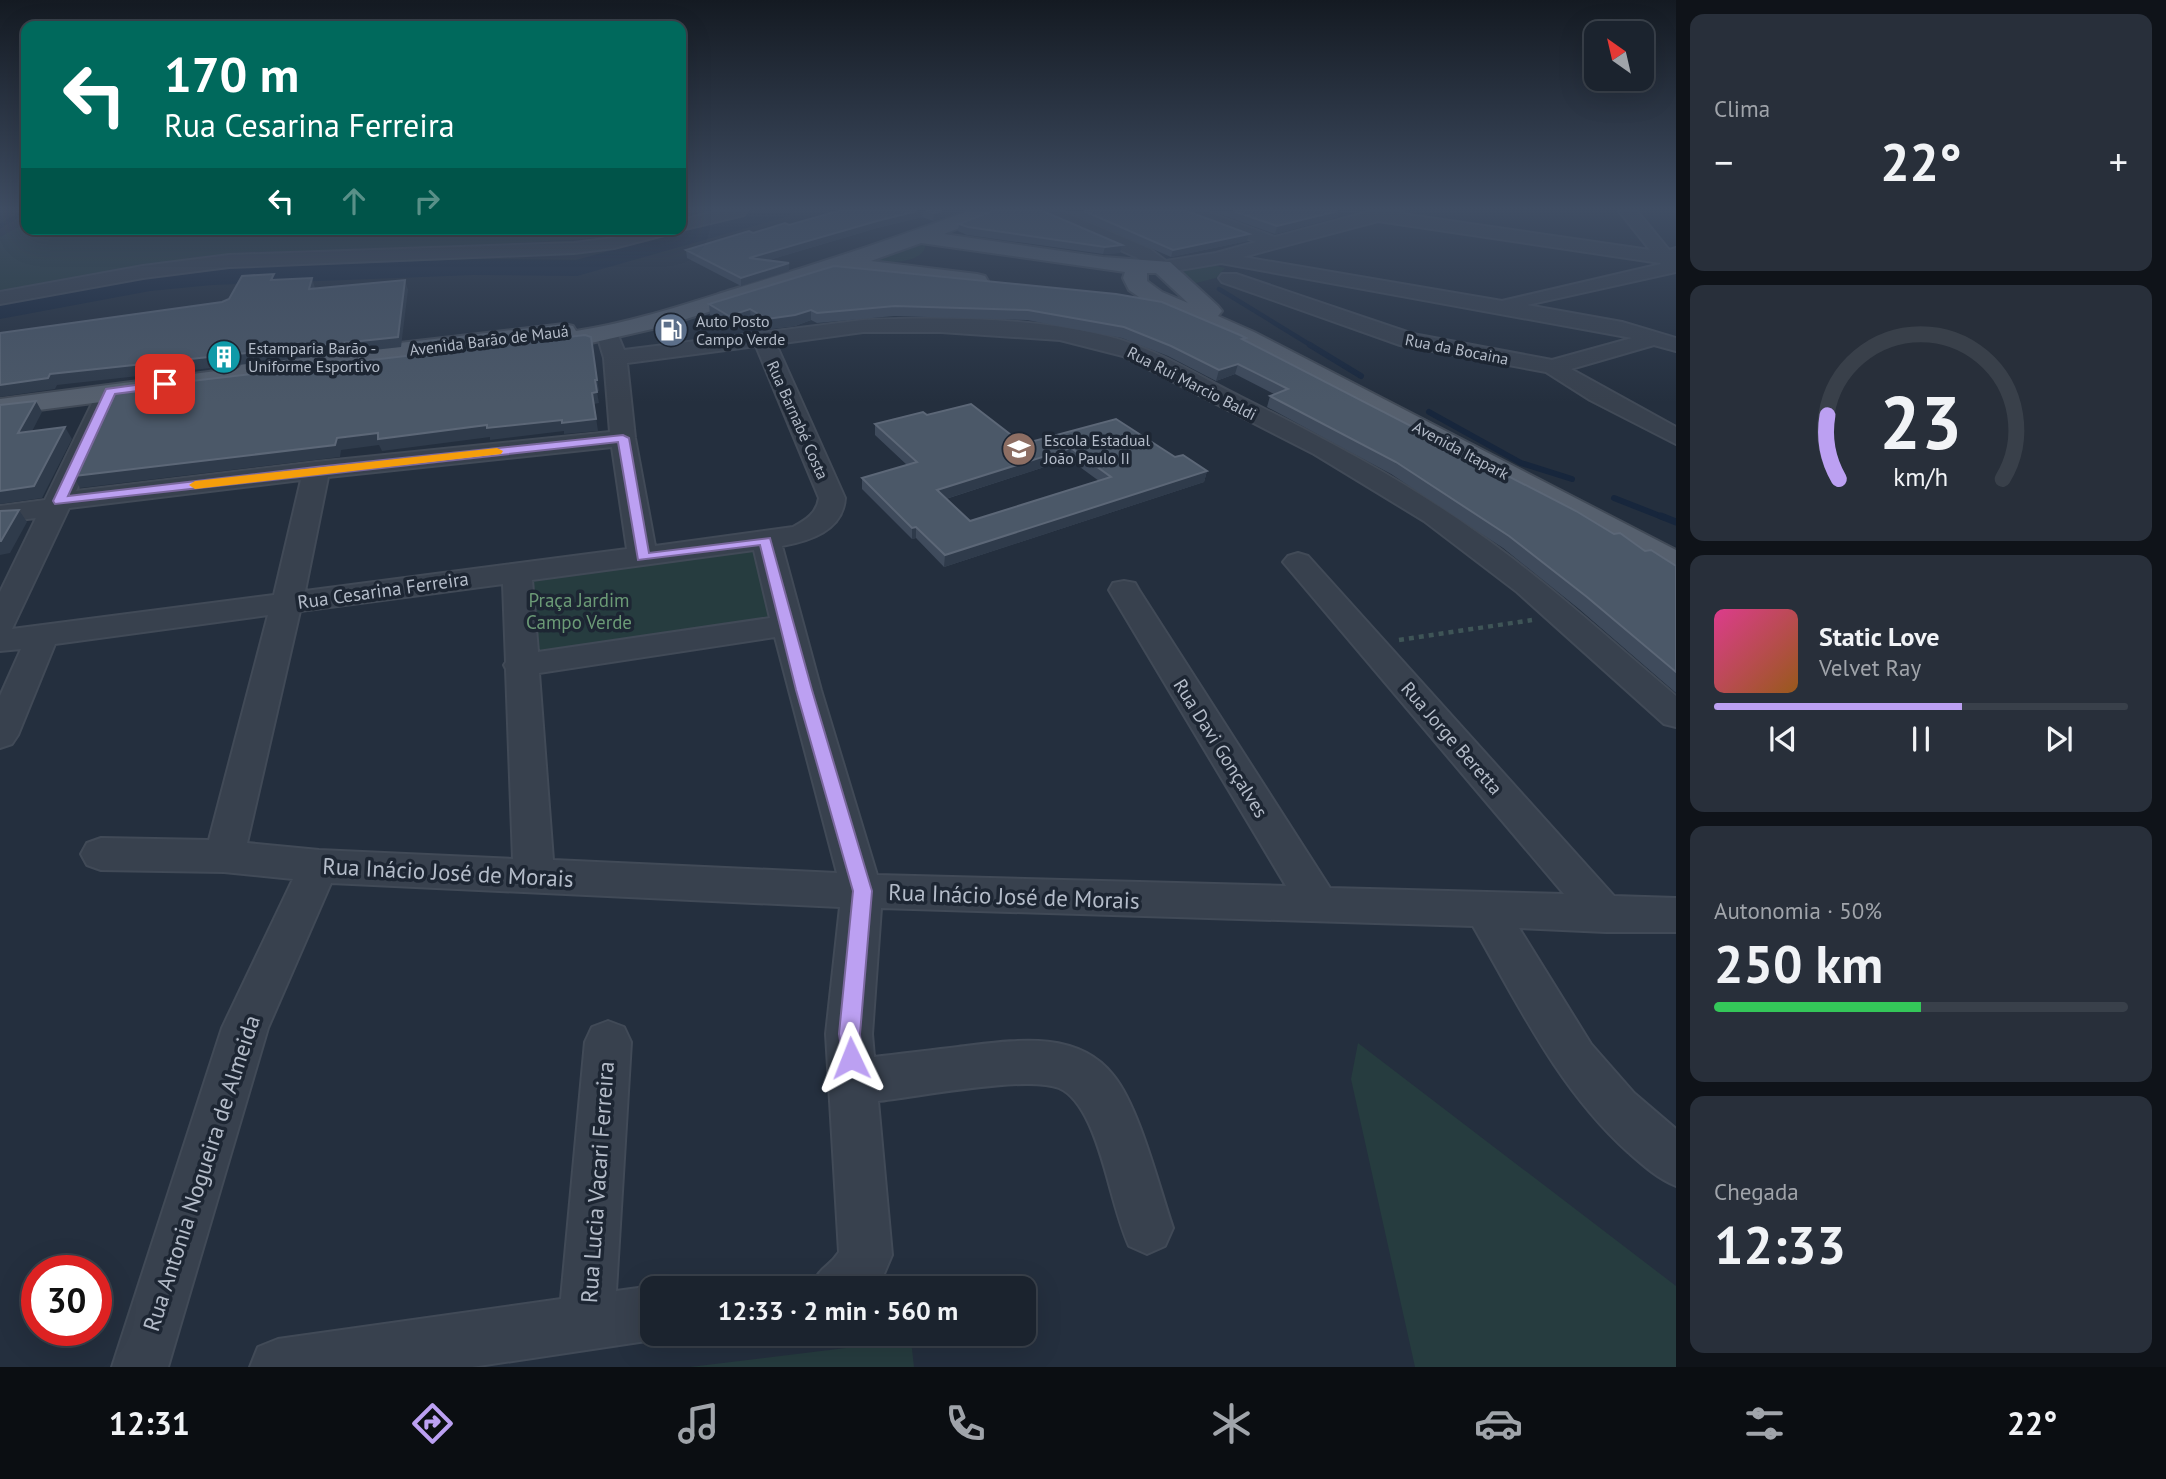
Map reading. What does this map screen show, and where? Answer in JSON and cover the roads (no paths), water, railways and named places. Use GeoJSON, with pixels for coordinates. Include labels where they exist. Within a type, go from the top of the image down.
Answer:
{"type":"FeatureCollection","features":[{"type":"Feature","properties":{"kind":"main road","name":"Avenida Barão de Mauá"},"geometry":{"type":"LineString","coordinates":[[0,405],[122,383],[524,337],[595,326],[640,316],[768,275]]}},
{"type":"Feature","properties":{"kind":"main road","name":"Avenida Barão de Mauá"},"geometry":{"type":"LineString","coordinates":[[0,405],[537,344],[652,322],[805,275]]}},
{"type":"Feature","properties":{"kind":"main road"},"geometry":{"type":"LineString","coordinates":[[923,275],[993,282]]}},
{"type":"Feature","properties":{"kind":"main road"},"geometry":{"type":"LineString","coordinates":[[963,275],[968,280]]}},
{"type":"Feature","properties":{"kind":"main road","name":"Avenida Itapark"},"geometry":{"type":"LineString","coordinates":[[1134,275],[1136,285],[1154,297],[1245,337],[1676,563]]}},
{"type":"Feature","properties":{"kind":"main road","name":"Avenida Itapark"},"geometry":{"type":"LineString","coordinates":[[1170,275],[1188,293],[1245,337]]}},
{"type":"Feature","properties":{"kind":"main road","name":"Avenida Itapark"},"geometry":{"type":"LineString","coordinates":[[1188,293],[1117,297],[1218,325]]}},
{"type":"Feature","properties":{"kind":"street"},"geometry":{"type":"LineString","coordinates":[[0,298],[136,275]]}},
{"type":"Feature","properties":{"kind":"street"},"geometry":{"type":"LineString","coordinates":[[1188,293],[1215,285],[1233,275]]}},
{"type":"Feature","properties":{"kind":"street"},"geometry":{"type":"LineString","coordinates":[[1315,275],[1670,338]]}},
{"type":"Feature","properties":{"kind":"street"},"geometry":{"type":"LineString","coordinates":[[1494,307],[1621,275]]}},
{"type":"Feature","properties":{"kind":"street","name":"Rua da Bocaina"},"geometry":{"type":"LineString","coordinates":[[1229,278],[1408,340],[1553,367],[1598,395],[1676,436]]}},
{"type":"Feature","properties":{"kind":"street","name":"Rua Rui Marcio Baldi"},"geometry":{"type":"LineString","coordinates":[[615,358],[764,341],[863,326],[898,324],[1056,332],[1107,342],[1131,351],[1385,485],[1478,546],[1676,715]]}},
{"type":"Feature","properties":{"kind":"street"},"geometry":{"type":"LineString","coordinates":[[607,332],[615,358],[623,438],[643,558]]}},
{"type":"Feature","properties":{"kind":"street"},"geometry":{"type":"LineString","coordinates":[[1553,367],[1670,338]]}},
{"type":"Feature","properties":{"kind":"street","name":"Rua Barnabé Costa"},"geometry":{"type":"LineString","coordinates":[[764,341],[832,498],[831,509],[815,527],[801,534],[766,540]]}},
{"type":"Feature","properties":{"kind":"street"},"geometry":{"type":"LineString","coordinates":[[0,624],[110,391]]}},
{"type":"Feature","properties":{"kind":"street"},"geometry":{"type":"LineString","coordinates":[[0,513],[316,470],[623,438]]}},
{"type":"Feature","properties":{"kind":"street"},"geometry":{"type":"LineString","coordinates":[[224,856],[287,603],[316,470]]}},
{"type":"Feature","properties":{"kind":"street"},"geometry":{"type":"LineString","coordinates":[[766,540],[804,690],[862,891],[849,1034],[866,1255],[857,1276]]}},
{"type":"Feature","properties":{"kind":"street","name":"Rua Cesarina Ferreira"},"geometry":{"type":"LineString","coordinates":[[0,641],[766,540]]}},
{"type":"Feature","properties":{"kind":"street","name":"Rua Jorge Beretta"},"geometry":{"type":"LineString","coordinates":[[1298,562],[1606,915]]}},
{"type":"Feature","properties":{"kind":"street"},"geometry":{"type":"LineString","coordinates":[[517,571],[520,664],[534,876]]}},
{"type":"Feature","properties":{"kind":"street","name":"Rua Davi Gonçalves"},"geometry":{"type":"LineString","coordinates":[[1124,590],[1319,905]]}},
{"type":"Feature","properties":{"kind":"street"},"geometry":{"type":"LineString","coordinates":[[520,664],[789,625]]}},
{"type":"Feature","properties":{"kind":"street"},"geometry":{"type":"LineString","coordinates":[[0,735],[43,635]]}},
{"type":"Feature","properties":{"kind":"street","name":"Rua Inácio José de Morais"},"geometry":{"type":"LineString","coordinates":[[101,854],[224,856],[319,866],[862,891],[1676,915]]}},
{"type":"Feature","properties":{"kind":"street","name":"Rua Antonia Nogueira de Almeida"},"geometry":{"type":"LineString","coordinates":[[140,1367],[244,1028],[319,866]]}},
{"type":"Feature","properties":{"kind":"street"},"geometry":{"type":"LineString","coordinates":[[1486,911],[1574,1059],[1617,1110],[1676,1161]]}},
{"type":"Feature","properties":{"kind":"street","name":"Rua Lucia Vacari Ferreira"},"geometry":{"type":"LineString","coordinates":[[586,1322],[608,1042]]}},
{"type":"Feature","properties":{"kind":"street"},"geometry":{"type":"LineString","coordinates":[[853,1082],[1020,1062],[1048,1063],[1076,1071],[1097,1091],[1112,1119],[1147,1228]]}},
{"type":"Feature","properties":{"kind":"street"},"geometry":{"type":"LineString","coordinates":[[278,1367],[640,1315]]}},
{"type":"Feature","properties":{"kind":"waterway"},"geometry":{"type":"LineString","coordinates":[[0,311],[150,283],[270,275]]}},
{"type":"Feature","properties":{"kind":"waterway"},"geometry":{"type":"LineString","coordinates":[[1219,289],[1312,346]]}},
{"type":"Feature","properties":{"kind":"waterway"},"geometry":{"type":"LineString","coordinates":[[1310,345],[1361,376]]}},
{"type":"Feature","properties":{"kind":"waterway"},"geometry":{"type":"LineString","coordinates":[[1429,412],[1521,463],[1572,479]]}},
{"type":"Feature","properties":{"kind":"waterway"},"geometry":{"type":"LineString","coordinates":[[1614,498],[1665,518]]}},
{"type":"Feature","properties":{"kind":"waterway"},"geometry":{"type":"LineString","coordinates":[[1661,516],[1676,522]]}},
{"type":"Feature","properties":{"kind":"place","name":"Auto Posto Campo Verde"},"geometry":{"type":"Point","coordinates":[671,330]}},
{"type":"Feature","properties":{"kind":"place","name":"Estamparia Barão - Uniforme Esportivo"},"geometry":{"type":"Point","coordinates":[224,357]}},
{"type":"Feature","properties":{"kind":"place","name":"Escola Estadual João Paulo II"},"geometry":{"type":"Point","coordinates":[1019,449]}},
{"type":"Feature","properties":{"kind":"park label","name":"Praça Jardim Campo Verde"},"geometry":{"type":"Point","coordinates":[579,611]}}]}
